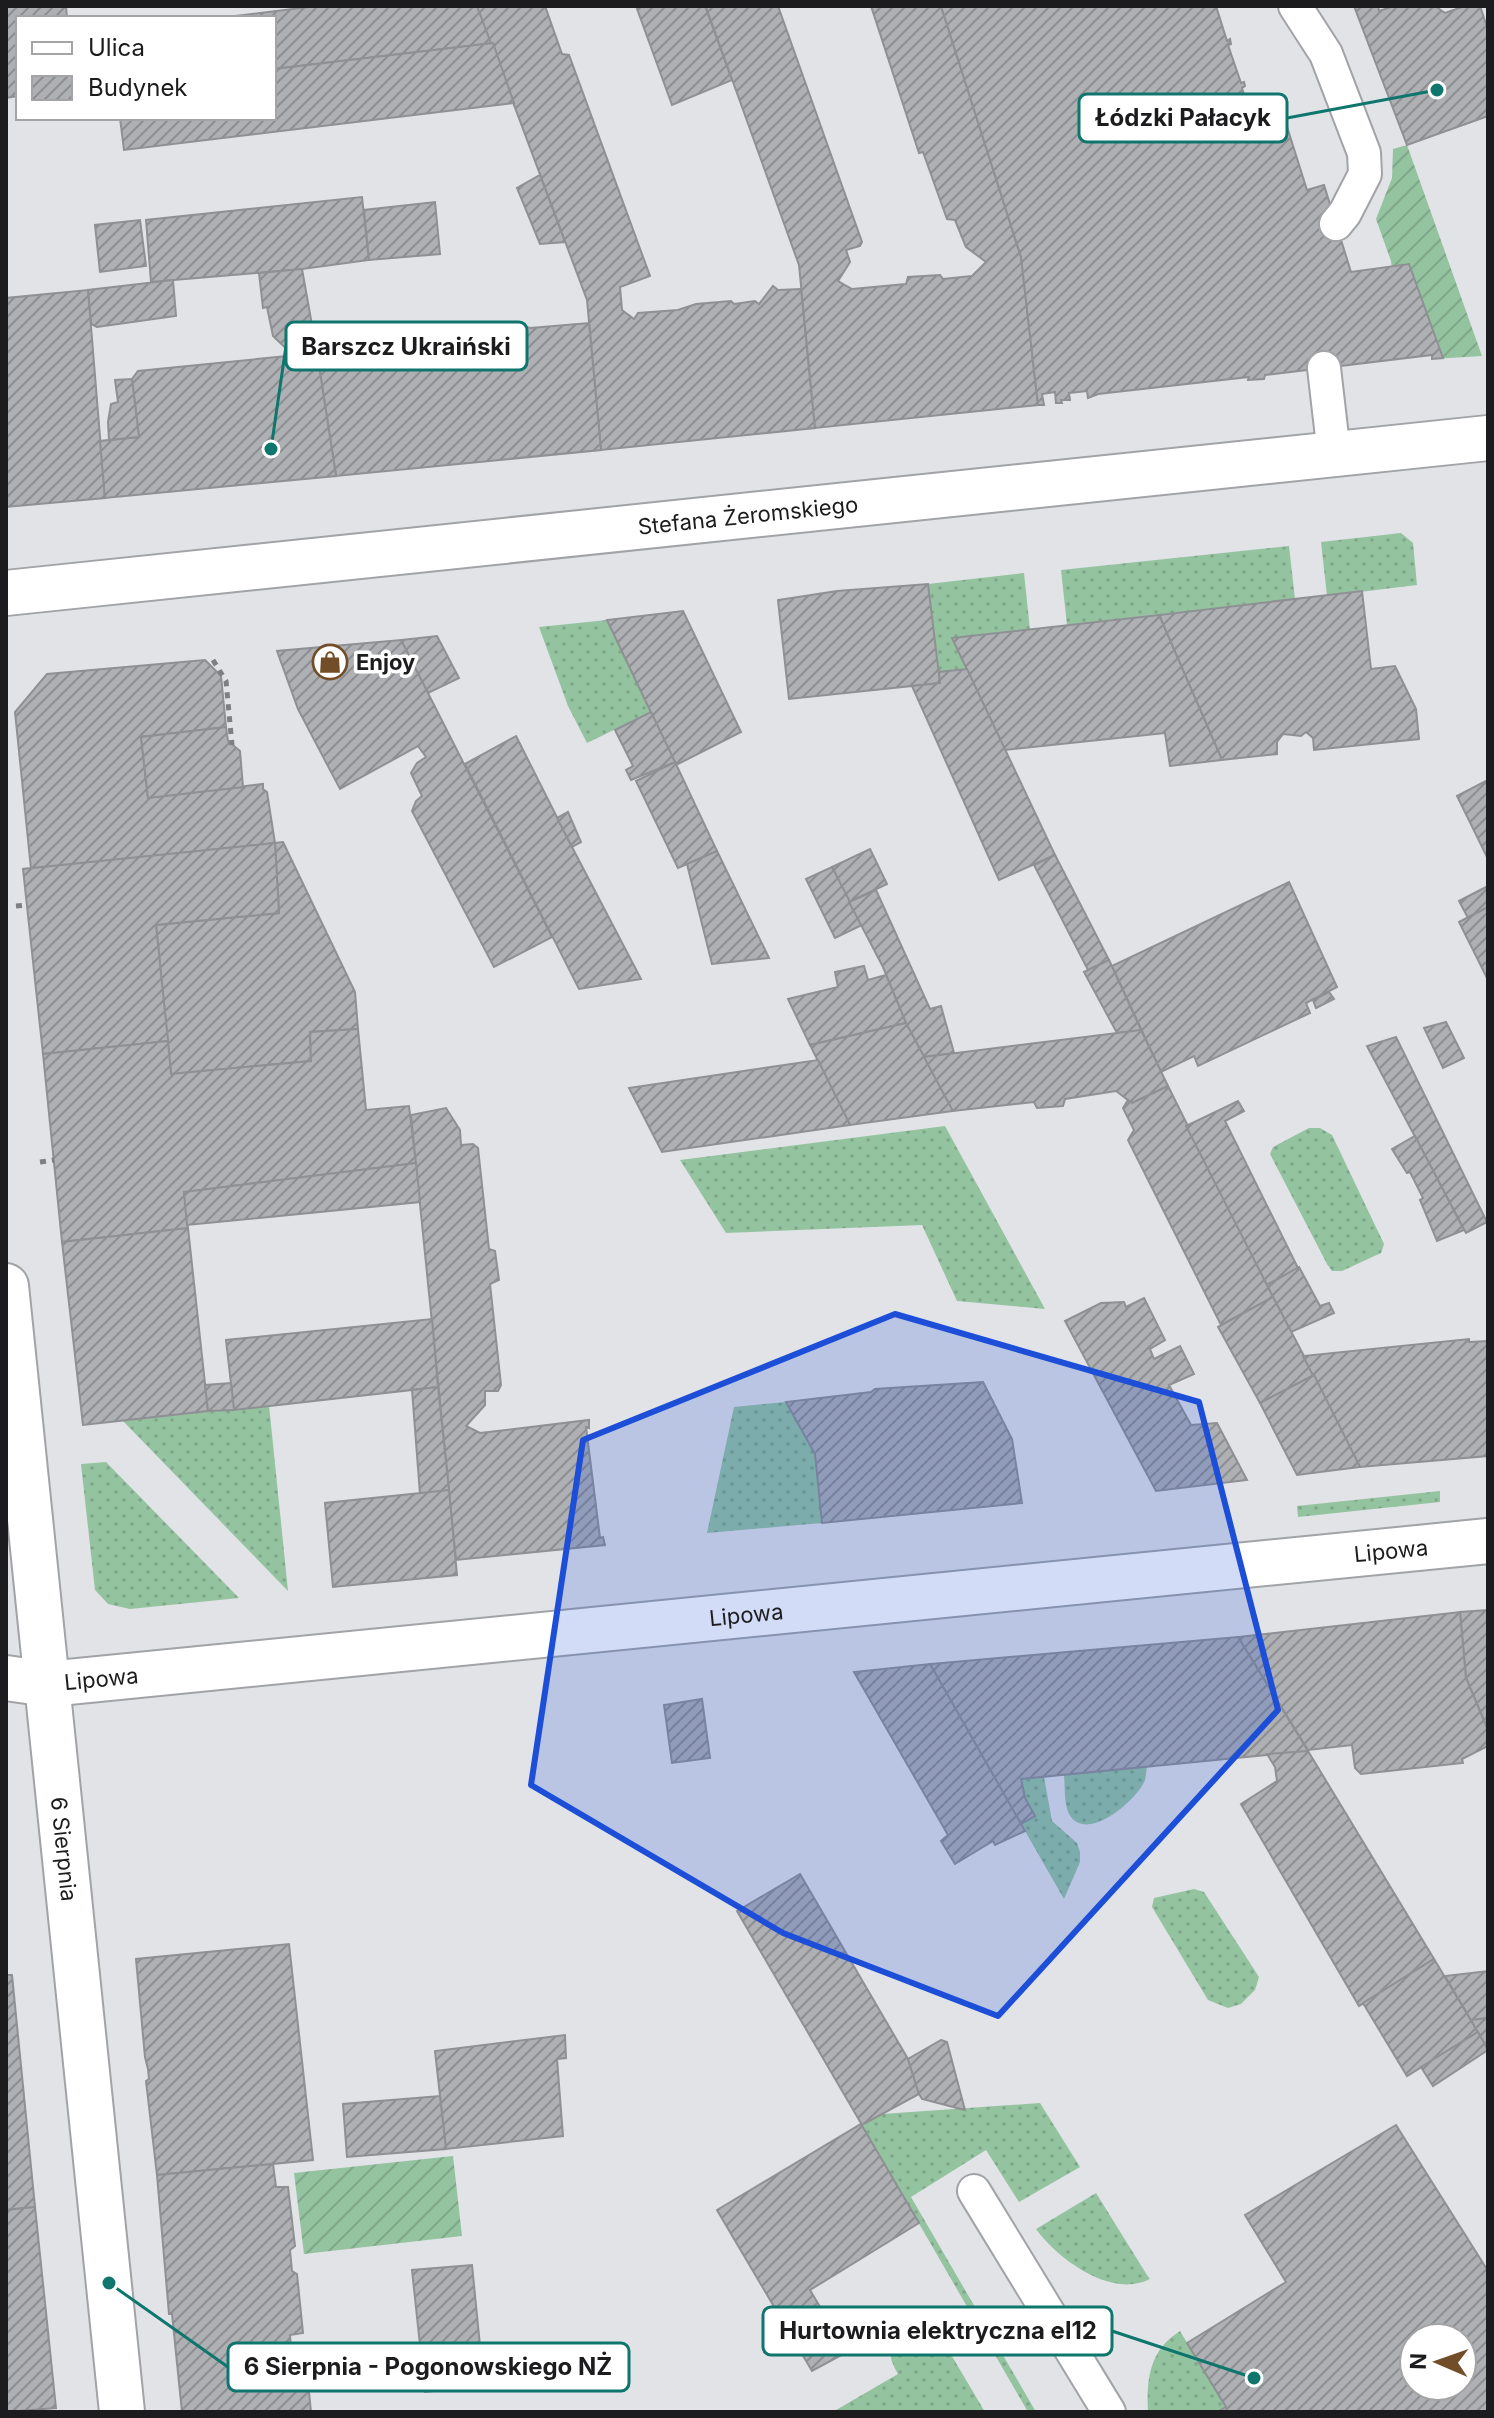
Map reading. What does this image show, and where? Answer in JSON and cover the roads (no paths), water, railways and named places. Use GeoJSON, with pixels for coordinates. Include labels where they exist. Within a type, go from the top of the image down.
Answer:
{"type":"FeatureCollection","features":[{"type":"Feature","properties":{"kind":"street","name":"Stefana Żeromskiego"},"geometry":{"type":"LineString","coordinates":[[6,593],[1488,438]]}},
{"type":"Feature","properties":{"kind":"street","name":"6 Sierpnia"},"geometry":{"type":"LineString","coordinates":[[6,1286],[27,1681],[122,2412]]}},
{"type":"Feature","properties":{"kind":"street","name":"Lipowa"},"geometry":{"type":"LineString","coordinates":[[27,1681],[1488,1541]]}},
{"type":"Feature","properties":{"kind":"lane"},"geometry":{"type":"LineString","coordinates":[[1295,6],[1326,54],[1364,153],[1365,174],[1336,224]]}},
{"type":"Feature","properties":{"kind":"lane"},"geometry":{"type":"LineString","coordinates":[[1324,368],[1334,454]]}},
{"type":"Feature","properties":{"kind":"lane"},"geometry":{"type":"LineString","coordinates":[[974,2191],[1109,2412]]}},
{"type":"Feature","properties":{"kind":"place","name":"Łódzki Pałacyk"},"geometry":{"type":"Point","coordinates":[1437,90]}},
{"type":"Feature","properties":{"kind":"place","name":"Barszcz Ukraiński"},"geometry":{"type":"Point","coordinates":[271,449]}},
{"type":"Feature","properties":{"kind":"place","name":"Enjoy"},"geometry":{"type":"Point","coordinates":[330,662]}},
{"type":"Feature","properties":{"kind":"place","name":"6 Sierpnia - Pogonowskiego NŻ"},"geometry":{"type":"Point","coordinates":[109,2283]}},
{"type":"Feature","properties":{"kind":"place","name":"Hurtownia elektryczna el12"},"geometry":{"type":"Point","coordinates":[1254,2378]}}]}
